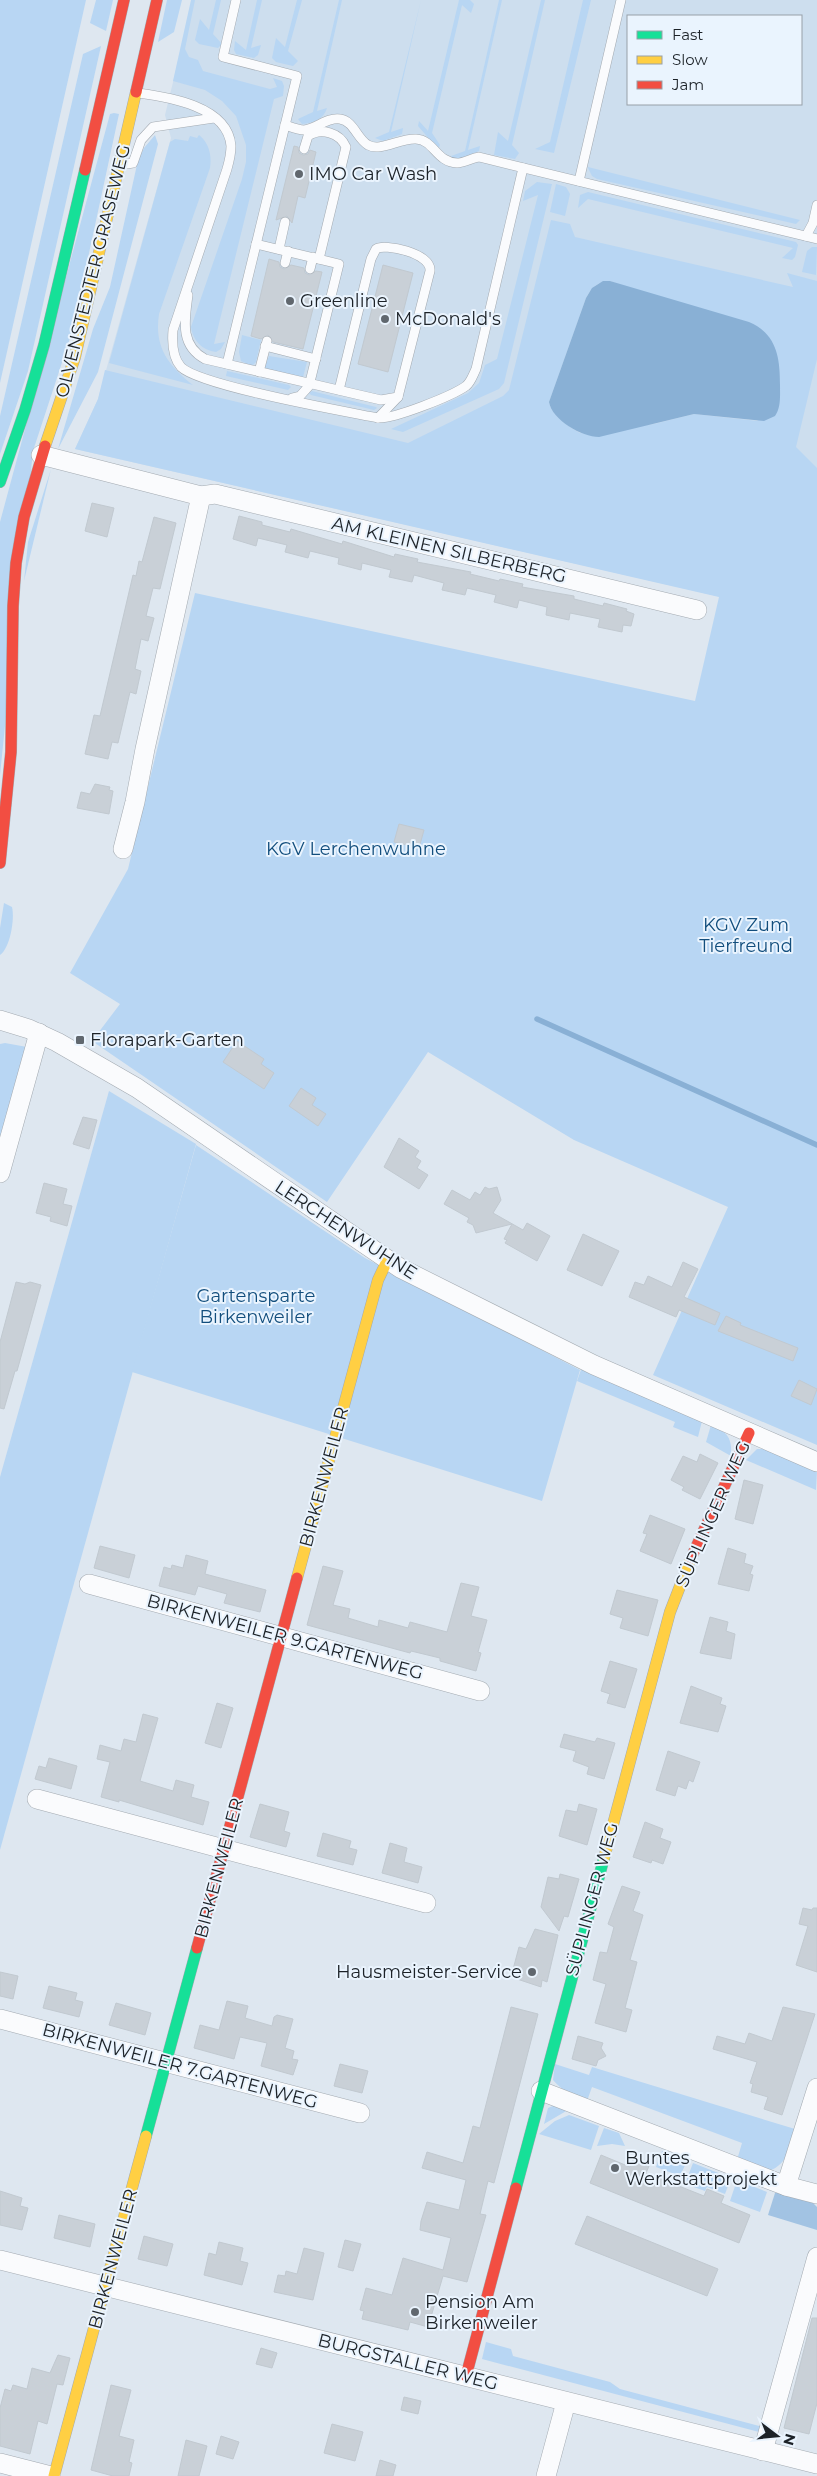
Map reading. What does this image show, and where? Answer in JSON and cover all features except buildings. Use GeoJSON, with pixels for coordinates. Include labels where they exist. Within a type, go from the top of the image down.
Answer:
{"type":"FeatureCollection","features":[{"type":"Feature","properties":{"kind":"street","name":"OLVENSTEDTER GRASEWEG"},"geometry":{"type":"LineString","coordinates":[[0,482],[25,410],[44,345],[108,86],[124,0]]}},
{"type":"Feature","properties":{"kind":"street","name":"OLVENSTEDTER GRASEWEG"},"geometry":{"type":"LineString","coordinates":[[0,862],[11,744],[14,577],[26,504],[41,454],[70,373],[120,165],[132,91],[157,0]]}},
{"type":"Feature","properties":{"kind":"street","name":"AM KLEINEN SILBERBERG"},"geometry":{"type":"LineString","coordinates":[[41,454],[201,496],[215,494],[697,610]]}},
{"type":"Feature","properties":{"kind":"street"},"geometry":{"type":"LineString","coordinates":[[123,849],[135,802],[201,496]]}},
{"type":"Feature","properties":{"kind":"street","name":"LERCHENWUHNE"},"geometry":{"type":"LineString","coordinates":[[0,1020],[39,1033],[76,1051],[137,1088],[387,1261],[594,1365],[817,1462]]}},
{"type":"Feature","properties":{"kind":"street"},"geometry":{"type":"LineString","coordinates":[[0,1172],[39,1033]]}},
{"type":"Feature","properties":{"kind":"street","name":"BIRKENWEILER"},"geometry":{"type":"LineString","coordinates":[[52,2476],[167,2063],[378,1280],[387,1261]]}},
{"type":"Feature","properties":{"kind":"street","name":"SÜPLINGER WEG"},"geometry":{"type":"LineString","coordinates":[[466,2376],[670,1612],[695,1548],[749,1433]]}},
{"type":"Feature","properties":{"kind":"street","name":"BIRKENWEILER 9.GARTENWEG"},"geometry":{"type":"LineString","coordinates":[[89,1584],[480,1691]]}},
{"type":"Feature","properties":{"kind":"street"},"geometry":{"type":"LineString","coordinates":[[37,1799],[426,1903]]}},
{"type":"Feature","properties":{"kind":"street","name":"BIRKENWEILER 7.GARTENWEG"},"geometry":{"type":"LineString","coordinates":[[0,2019],[360,2113]]}},
{"type":"Feature","properties":{"kind":"street"},"geometry":{"type":"LineString","coordinates":[[786,2186],[817,2088]]}},
{"type":"Feature","properties":{"kind":"street"},"geometry":{"type":"LineString","coordinates":[[541,2090],[786,2186],[817,2194]]}},
{"type":"Feature","properties":{"kind":"street"},"geometry":{"type":"LineString","coordinates":[[763,2451],[817,2257]]}},
{"type":"Feature","properties":{"kind":"street","name":"BURGSTALLER WEG"},"geometry":{"type":"LineString","coordinates":[[0,2260],[817,2464]]}},
{"type":"Feature","properties":{"kind":"street"},"geometry":{"type":"LineString","coordinates":[[546,2476],[566,2402]]}},
{"type":"Feature","properties":{"kind":"street"},"geometry":{"type":"LineString","coordinates":[[0,2463],[52,2476]]}},
{"type":"Feature","properties":{"kind":"lane"},"geometry":{"type":"LineString","coordinates":[[227,364],[296,76],[223,57],[236,0]]}},
{"type":"Feature","properties":{"kind":"lane"},"geometry":{"type":"LineString","coordinates":[[579,182],[621,0]]}},
{"type":"Feature","properties":{"kind":"lane"},"geometry":{"type":"LineString","coordinates":[[132,91],[196,106],[214,118],[228,137],[230,153],[223,183],[173,330],[173,349],[178,363],[188,372],[204,378],[378,418],[395,417],[461,388],[471,380],[476,369],[524,168]]}},
{"type":"Feature","properties":{"kind":"lane"},"geometry":{"type":"LineString","coordinates":[[120,165],[133,163],[141,140],[153,127],[214,118]]}},
{"type":"Feature","properties":{"kind":"lane"},"geometry":{"type":"LineString","coordinates":[[285,125],[305,130],[331,120],[341,119],[350,124],[367,145],[379,148],[402,139],[421,139],[428,143],[442,159],[459,163],[479,157],[817,239]]}},
{"type":"Feature","properties":{"kind":"lane"},"geometry":{"type":"LineString","coordinates":[[304,149],[308,136],[320,132],[336,136],[342,140],[346,148],[316,258],[310,269]]}},
{"type":"Feature","properties":{"kind":"lane"},"geometry":{"type":"LineString","coordinates":[[806,236],[813,223],[817,205]]}},
{"type":"Feature","properties":{"kind":"lane"},"geometry":{"type":"LineString","coordinates":[[279,249],[285,222]]}},
{"type":"Feature","properties":{"kind":"lane"},"geometry":{"type":"LineString","coordinates":[[256,244],[339,264],[310,383],[300,396],[289,399]]}},
{"type":"Feature","properties":{"kind":"lane"},"geometry":{"type":"LineString","coordinates":[[339,390],[371,259],[376,249],[384,246],[423,257],[430,266],[398,397],[378,418]]}},
{"type":"Feature","properties":{"kind":"lane"},"geometry":{"type":"LineString","coordinates":[[286,263],[288,251]]}},
{"type":"Feature","properties":{"kind":"lane"},"geometry":{"type":"LineString","coordinates":[[191,274],[185,318],[187,341],[200,356],[259,372],[381,400],[398,397]]}},
{"type":"Feature","properties":{"kind":"lane"},"geometry":{"type":"LineString","coordinates":[[259,372],[266,343],[316,359]]}},
{"type":"Feature","properties":{"kind":"shaded area"},"geometry":{"type":"Polygon","coordinates":[[[193,0],[817,0],[817,619],[75,449],[98,399],[171,138],[165,115],[193,0]]]}},
{"type":"Feature","properties":{"kind":"shaded area"},"geometry":{"type":"Polygon","coordinates":[[[603,281],[610,281],[749,322],[766,333],[775,348],[779,365],[780,398],[775,416],[764,421],[694,414],[599,437],[576,431],[562,421],[551,409],[549,402],[586,298],[592,288],[603,281]]]}},
{"type":"Feature","properties":{"kind":"shaded area"},"geometry":{"type":"Polygon","coordinates":[[[781,2191],[811,2201],[817,2207],[817,2230],[768,2215],[775,2193],[781,2191]]]}},
{"type":"Feature","properties":{"kind":"green space"},"geometry":{"type":"Polygon","coordinates":[[[0,0],[86,0],[0,383],[0,0]]]}},
{"type":"Feature","properties":{"kind":"green space"},"geometry":{"type":"Polygon","coordinates":[[[96,0],[113,0],[106,31],[90,23],[96,0]]]}},
{"type":"Feature","properties":{"kind":"green space"},"geometry":{"type":"Polygon","coordinates":[[[167,0],[182,0],[174,32],[158,42],[167,0]]]}},
{"type":"Feature","properties":{"kind":"green space"},"geometry":{"type":"Polygon","coordinates":[[[191,0],[195,0],[185,49],[189,57],[198,60],[203,71],[270,89],[277,87],[273,78],[282,81],[284,86],[283,96],[274,99],[214,344],[225,342],[221,349],[216,352],[202,347],[196,341],[191,327],[242,179],[246,162],[246,145],[236,116],[222,101],[205,90],[173,81],[191,0]]]}},
{"type":"Feature","properties":{"kind":"green space"},"geometry":{"type":"Polygon","coordinates":[[[216,0],[221,0],[213,34],[222,44],[218,48],[199,44],[195,40],[200,19],[209,30],[216,0]]]}},
{"type":"Feature","properties":{"kind":"green space"},"geometry":{"type":"Polygon","coordinates":[[[257,0],[262,0],[251,48],[261,45],[258,55],[254,58],[236,54],[234,50],[235,41],[246,50],[257,0]]]}},
{"type":"Feature","properties":{"kind":"green space"},"geometry":{"type":"Polygon","coordinates":[[[297,0],[302,0],[288,51],[298,61],[293,66],[276,62],[272,58],[276,38],[285,47],[297,0]]]}},
{"type":"Feature","properties":{"kind":"green space"},"geometry":{"type":"Polygon","coordinates":[[[339,0],[342,0],[317,111],[327,108],[326,112],[317,120],[302,124],[298,119],[313,112],[339,0]]]}},
{"type":"Feature","properties":{"kind":"green space"},"geometry":{"type":"Polygon","coordinates":[[[421,0],[391,132],[403,128],[402,134],[383,141],[375,138],[389,132],[421,0]]]}},
{"type":"Feature","properties":{"kind":"green space"},"geometry":{"type":"Polygon","coordinates":[[[459,0],[470,0],[474,4],[471,13],[462,5],[432,133],[440,145],[438,149],[418,126],[419,121],[428,131],[459,0]]]}},
{"type":"Feature","properties":{"kind":"green space"},"geometry":{"type":"Polygon","coordinates":[[[499,0],[502,0],[468,150],[480,146],[479,151],[457,160],[453,159],[451,156],[465,151],[499,0]]]}},
{"type":"Feature","properties":{"kind":"green space"},"geometry":{"type":"Polygon","coordinates":[[[541,0],[545,0],[512,145],[519,153],[515,159],[494,155],[498,132],[508,141],[541,0]]]}},
{"type":"Feature","properties":{"kind":"green space"},"geometry":{"type":"Polygon","coordinates":[[[583,0],[591,0],[554,153],[535,149],[550,142],[583,0]]]}},
{"type":"Feature","properties":{"kind":"green space"},"geometry":{"type":"Polygon","coordinates":[[[101,46],[28,371],[0,454],[0,416],[83,54],[101,46]]]}},
{"type":"Feature","properties":{"kind":"green space"},"geometry":{"type":"Polygon","coordinates":[[[110,114],[119,114],[72,332],[33,451],[0,775],[0,522],[110,114]]]}},
{"type":"Feature","properties":{"kind":"green space"},"geometry":{"type":"Polygon","coordinates":[[[155,135],[158,144],[98,372],[58,449],[93,329],[110,287],[138,160],[144,148],[155,135]]]}},
{"type":"Feature","properties":{"kind":"green space"},"geometry":{"type":"Polygon","coordinates":[[[199,135],[209,150],[211,158],[210,168],[159,314],[158,326],[161,346],[165,354],[176,370],[193,385],[109,363],[170,142],[175,139],[188,141],[190,136],[197,138],[199,135]]]}},
{"type":"Feature","properties":{"kind":"green space"},"geometry":{"type":"Polygon","coordinates":[[[588,168],[800,220],[796,224],[597,179],[592,176],[588,168]]]}},
{"type":"Feature","properties":{"kind":"green space"},"geometry":{"type":"Polygon","coordinates":[[[537,182],[552,184],[504,383],[499,389],[403,432],[391,429],[468,393],[479,383],[485,365],[497,359],[538,195],[523,201],[525,191],[537,182]]]}},
{"type":"Feature","properties":{"kind":"green space"},"geometry":{"type":"Polygon","coordinates":[[[556,184],[566,187],[570,194],[565,216],[550,212],[556,184]]]}},
{"type":"Feature","properties":{"kind":"green space"},"geometry":{"type":"Polygon","coordinates":[[[588,192],[796,242],[798,245],[795,257],[792,260],[782,258],[793,248],[588,199],[578,208],[580,195],[588,192]]]}},
{"type":"Feature","properties":{"kind":"green space","name":"KGV Lerchenwuhne"},"geometry":{"type":"Polygon","coordinates":[[[551,220],[570,224],[575,237],[793,287],[787,273],[817,281],[817,359],[796,447],[817,468],[817,1445],[653,1375],[728,1207],[574,1140],[428,1052],[327,1202],[92,1041],[120,1004],[70,973],[128,869],[195,593],[695,701],[719,597],[75,449],[98,399],[105,370],[408,443],[503,396],[509,390],[551,220]],[[610,281],[598,284],[590,291],[549,402],[550,407],[557,416],[580,433],[654,424],[694,414],[758,421],[658,297],[610,281]]]}},
{"type":"Feature","properties":{"kind":"green space"},"geometry":{"type":"Polygon","coordinates":[[[812,247],[817,247],[816,275],[802,272],[807,251],[812,247]]]}},
{"type":"Feature","properties":{"kind":"green space"},"geometry":{"type":"Polygon","coordinates":[[[242,335],[261,340],[256,362],[252,366],[241,361],[239,352],[242,335]]]}},
{"type":"Feature","properties":{"kind":"green space"},"geometry":{"type":"Polygon","coordinates":[[[269,356],[307,362],[303,377],[264,369],[269,356]]]}},
{"type":"Feature","properties":{"kind":"green space"},"geometry":{"type":"Polygon","coordinates":[[[227,371],[291,387],[288,390],[226,376],[227,371]]]}},
{"type":"Feature","properties":{"kind":"green space"},"geometry":{"type":"Polygon","coordinates":[[[312,391],[377,408],[374,410],[311,395],[309,393],[312,391]]]}},
{"type":"Feature","properties":{"kind":"green space"},"geometry":{"type":"Polygon","coordinates":[[[51,469],[24,581],[28,542],[51,469]]]}},
{"type":"Feature","properties":{"kind":"green space"},"geometry":{"type":"Polygon","coordinates":[[[4,903],[12,907],[13,919],[7,946],[0,955],[0,928],[4,903]]]}},
{"type":"Feature","properties":{"kind":"green space"},"geometry":{"type":"Polygon","coordinates":[[[5,1043],[27,1047],[0,1147],[0,1044],[5,1043]]]}},
{"type":"Feature","properties":{"kind":"green space"},"geometry":{"type":"Polygon","coordinates":[[[109,1091],[196,1144],[0,1850],[0,1477],[109,1091]]]}},
{"type":"Feature","properties":{"kind":"green space","name":"Gartensparte Birkenweiler"},"geometry":{"type":"Polygon","coordinates":[[[196,1145],[365,1258],[580,1370],[542,1501],[132,1372],[196,1145]]]}},
{"type":"Feature","properties":{"kind":"green space"},"geometry":{"type":"Polygon","coordinates":[[[582,1367],[702,1421],[698,1437],[673,1427],[675,1422],[577,1381],[582,1367]]]}},
{"type":"Feature","properties":{"kind":"green space"},"geometry":{"type":"Polygon","coordinates":[[[711,1425],[728,1436],[731,1445],[731,1456],[706,1442],[711,1425]]]}},
{"type":"Feature","properties":{"kind":"green space"},"geometry":{"type":"Polygon","coordinates":[[[757,1449],[764,1449],[817,1470],[816,1490],[746,1460],[757,1449]]]}},
{"type":"Feature","properties":{"kind":"green space"},"geometry":{"type":"Polygon","coordinates":[[[555,2064],[589,2075],[592,2067],[795,2129],[790,2148],[780,2164],[769,2171],[737,2160],[742,2143],[592,2087],[587,2101],[568,2093],[553,2080],[555,2064]]]}},
{"type":"Feature","properties":{"kind":"green space"},"geometry":{"type":"Polygon","coordinates":[[[555,2105],[568,2110],[544,2124],[548,2108],[555,2105]]]}},
{"type":"Feature","properties":{"kind":"green space"},"geometry":{"type":"Polygon","coordinates":[[[569,2115],[599,2126],[591,2150],[539,2134],[555,2121],[569,2115]]]}},
{"type":"Feature","properties":{"kind":"green space"},"geometry":{"type":"Polygon","coordinates":[[[604,2128],[619,2133],[625,2146],[612,2144],[597,2146],[604,2128]]]}},
{"type":"Feature","properties":{"kind":"green space"},"geometry":{"type":"Polygon","coordinates":[[[662,2151],[687,2161],[680,2176],[656,2167],[662,2151]]]}},
{"type":"Feature","properties":{"kind":"green space"},"geometry":{"type":"Polygon","coordinates":[[[693,2163],[731,2178],[725,2194],[707,2187],[705,2191],[685,2184],[693,2163]]]}},
{"type":"Feature","properties":{"kind":"green space"},"geometry":{"type":"Polygon","coordinates":[[[747,2184],[767,2192],[760,2212],[730,2201],[735,2186],[745,2189],[747,2184]]]}},
{"type":"Feature","properties":{"kind":"green space"},"geometry":{"type":"Polygon","coordinates":[[[486,2342],[511,2349],[513,2356],[610,2382],[620,2389],[763,2427],[759,2432],[482,2359],[486,2342]]]}},
{"type":"Feature","properties":{"kind":"waterway"},"geometry":{"type":"LineString","coordinates":[[537,1019],[817,1145]]}},
{"type":"Feature","properties":{"kind":"traffic: fast"},"geometry":{"type":"LineString","coordinates":[[0,482],[25,410],[44,345],[85,170]]}},
{"type":"Feature","properties":{"kind":"traffic: fast"},"geometry":{"type":"LineString","coordinates":[[516,2188],[604,1858]]}},
{"type":"Feature","properties":{"kind":"traffic: fast"},"geometry":{"type":"LineString","coordinates":[[146,2136],[197,1948]]}},
{"type":"Feature","properties":{"kind":"traffic: slow"},"geometry":{"type":"LineString","coordinates":[[45,446],[75,357],[136,92]]}},
{"type":"Feature","properties":{"kind":"traffic: slow"},"geometry":{"type":"LineString","coordinates":[[297,1578],[378,1280],[387,1261]]}},
{"type":"Feature","properties":{"kind":"traffic: slow"},"geometry":{"type":"LineString","coordinates":[[604,1858],[670,1612],[691,1558]]}},
{"type":"Feature","properties":{"kind":"traffic: slow"},"geometry":{"type":"LineString","coordinates":[[54,2476],[146,2136]]}},
{"type":"Feature","properties":{"kind":"traffic: jam"},"geometry":{"type":"LineString","coordinates":[[85,170],[124,0]]}},
{"type":"Feature","properties":{"kind":"traffic: jam"},"geometry":{"type":"LineString","coordinates":[[136,92],[157,0]]}},
{"type":"Feature","properties":{"kind":"traffic: jam"},"geometry":{"type":"LineString","coordinates":[[0,863],[11,752],[13,606],[16,563],[24,517],[45,446]]}},
{"type":"Feature","properties":{"kind":"traffic: jam"},"geometry":{"type":"LineString","coordinates":[[691,1558],[749,1433]]}},
{"type":"Feature","properties":{"kind":"traffic: jam"},"geometry":{"type":"LineString","coordinates":[[197,1948],[297,1578]]}},
{"type":"Feature","properties":{"kind":"traffic: jam"},"geometry":{"type":"LineString","coordinates":[[466,2376],[516,2188]]}},
{"type":"Feature","properties":{"kind":"place","name":"IMO Car Wash"},"geometry":{"type":"Point","coordinates":[299,174]}},
{"type":"Feature","properties":{"kind":"place","name":"Greenline"},"geometry":{"type":"Point","coordinates":[290,301]}},
{"type":"Feature","properties":{"kind":"place","name":"McDonald's"},"geometry":{"type":"Point","coordinates":[385,319]}},
{"type":"Feature","properties":{"kind":"place","name":"Florapark-Garten"},"geometry":{"type":"Point","coordinates":[80,1040]}},
{"type":"Feature","properties":{"kind":"place","name":"Hausmeister-Service"},"geometry":{"type":"Point","coordinates":[532,1972]}},
{"type":"Feature","properties":{"kind":"place","name":"Buntes Werkstattprojekt"},"geometry":{"type":"Point","coordinates":[615,2168]}},
{"type":"Feature","properties":{"kind":"place","name":"Pension Am Birkenweiler"},"geometry":{"type":"Point","coordinates":[415,2312]}},
{"type":"Feature","properties":{"kind":"park label","name":"KGV Zum Tierfreund"},"geometry":{"type":"Point","coordinates":[746,935]}}]}
